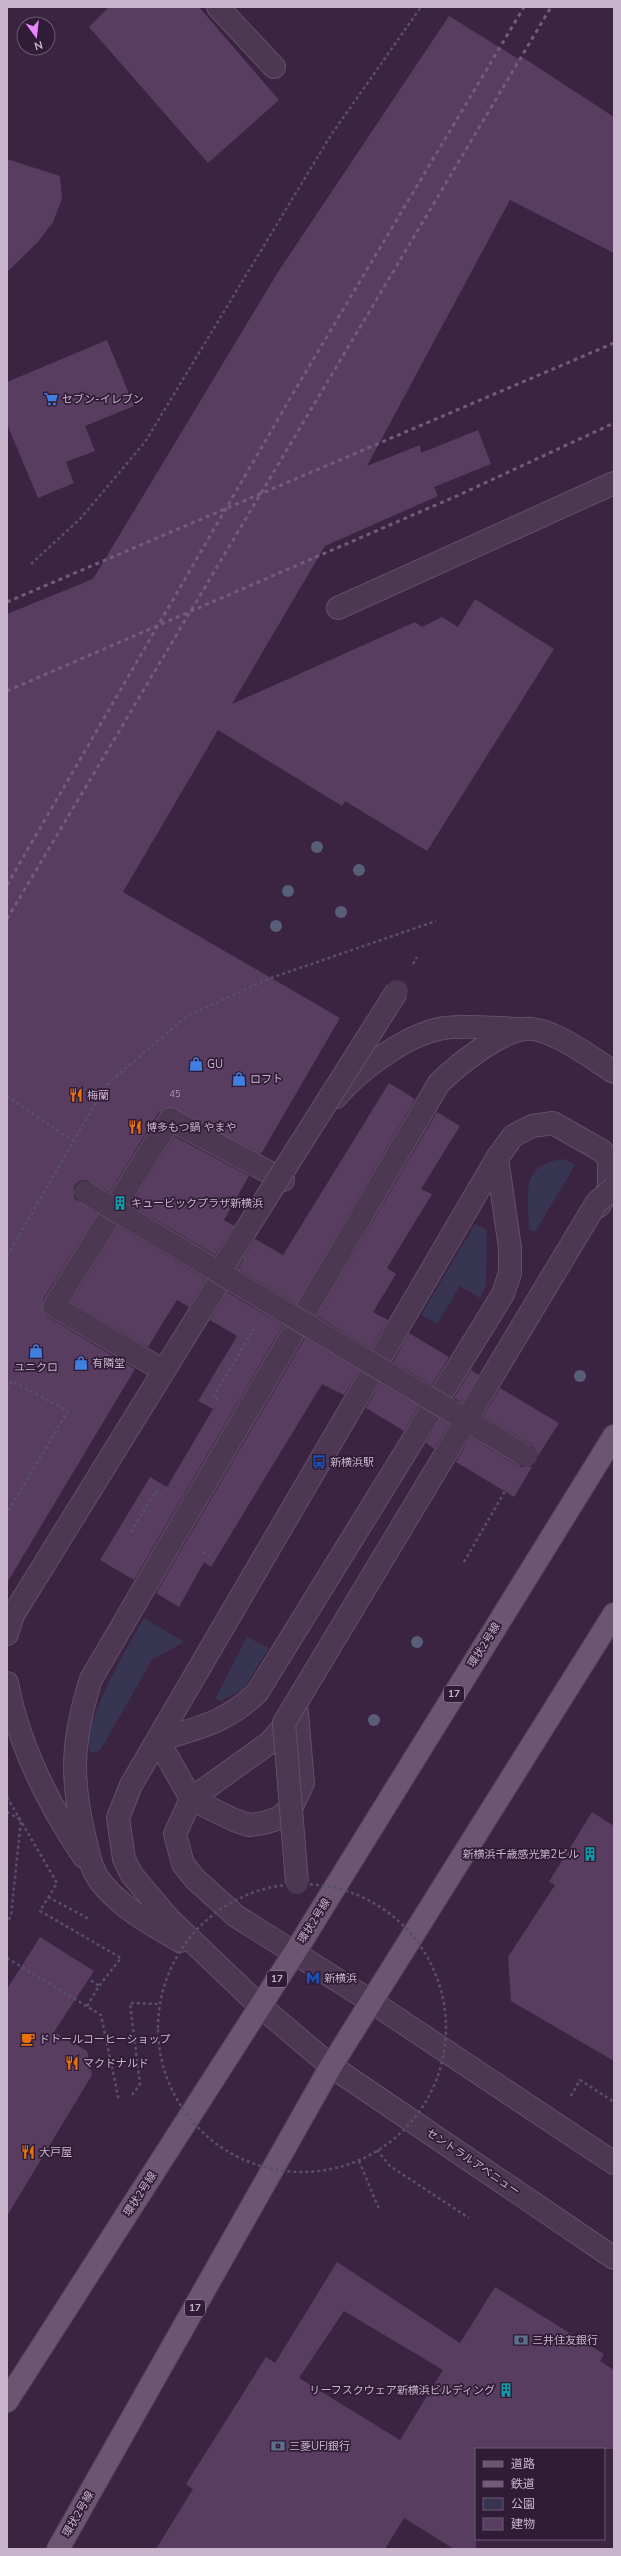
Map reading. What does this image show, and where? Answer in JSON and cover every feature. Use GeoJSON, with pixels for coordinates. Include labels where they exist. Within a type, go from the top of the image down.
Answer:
{"type":"FeatureCollection","features":[{"type":"Feature","properties":{"kind":"main road","name":"環状2号線"},"geometry":{"type":"LineString","coordinates":[[7,2401],[294,1952],[614,1436]]}},
{"type":"Feature","properties":{"kind":"main road","name":"環状2号線"},"geometry":{"type":"LineString","coordinates":[[58,2549],[331,2066],[614,1614]]}},
{"type":"Feature","properties":{"kind":"street"},"geometry":{"type":"LineString","coordinates":[[218,7],[274,67]]}},
{"type":"Feature","properties":{"kind":"street"},"geometry":{"type":"LineString","coordinates":[[338,608],[614,483]]}},
{"type":"Feature","properties":{"kind":"street"},"geometry":{"type":"LineString","coordinates":[[220,1271],[398,991]]}},
{"type":"Feature","properties":{"kind":"street"},"geometry":{"type":"LineString","coordinates":[[7,1634],[13,1615],[164,1371],[330,1105],[352,1079],[384,1055],[422,1035],[444,1028],[524,1029],[552,1036],[567,1042],[614,1072]]}},
{"type":"Feature","properties":{"kind":"street"},"geometry":{"type":"LineString","coordinates":[[92,1870],[80,1818],[73,1764],[76,1735],[90,1679],[439,1083],[463,1061],[485,1047],[524,1029]]}},
{"type":"Feature","properties":{"kind":"street"},"geometry":{"type":"LineString","coordinates":[[164,1371],[54,1306],[170,1119],[283,1180]]}},
{"type":"Feature","properties":{"kind":"street"},"geometry":{"type":"LineString","coordinates":[[212,1960],[169,1919],[132,1875],[124,1858],[118,1818],[122,1804],[497,1158],[513,1136],[532,1126],[553,1123],[602,1151],[609,1160],[609,1188],[297,1713],[269,1743],[191,1799],[175,1834],[183,1864],[207,1892],[236,1916],[372,2002],[614,2163]]}},
{"type":"Feature","properties":{"kind":"street"},"geometry":{"type":"LineString","coordinates":[[158,1740],[214,1724],[242,1708],[257,1693],[503,1294],[510,1273],[510,1248],[497,1158]]}},
{"type":"Feature","properties":{"kind":"street"},"geometry":{"type":"LineString","coordinates":[[297,1884],[284,1723],[597,1202],[614,1188]]}},
{"type":"Feature","properties":{"kind":"street"},"geometry":{"type":"LineString","coordinates":[[86,1192],[220,1271],[526,1456]]}},
{"type":"Feature","properties":{"kind":"street"},"geometry":{"type":"LineString","coordinates":[[7,1683],[20,1733],[43,1785],[63,1826],[103,1886],[128,1910],[212,1960]]}},
{"type":"Feature","properties":{"kind":"street"},"geometry":{"type":"LineString","coordinates":[[158,1740],[191,1799],[234,1820],[249,1824],[264,1823],[279,1818],[292,1806],[303,1783],[297,1713]]}},
{"type":"Feature","properties":{"kind":"street","name":"セントラルアベニュー"},"geometry":{"type":"LineString","coordinates":[[212,1960],[260,2006],[331,2066],[614,2258]]}},
{"type":"Feature","properties":{"kind":"path"},"geometry":{"type":"LineString","coordinates":[[31,564],[80,518],[145,442],[331,135],[421,7]]}},
{"type":"Feature","properties":{"kind":"path"},"geometry":{"type":"LineString","coordinates":[[7,1256],[106,1085],[187,1016],[271,978],[436,921]]}},
{"type":"Feature","properties":{"kind":"path"},"geometry":{"type":"LineString","coordinates":[[7,1096],[73,1141]]}},
{"type":"Feature","properties":{"kind":"path"},"geometry":{"type":"LineString","coordinates":[[213,1397],[242,1347]]}},
{"type":"Feature","properties":{"kind":"path"},"geometry":{"type":"LineString","coordinates":[[7,1389],[12,1381],[68,1411],[7,1513]]}},
{"type":"Feature","properties":{"kind":"path"},"geometry":{"type":"LineString","coordinates":[[131,1532],[156,1491],[166,1497]]}},
{"type":"Feature","properties":{"kind":"path"},"geometry":{"type":"LineString","coordinates":[[464,1562],[505,1491]]}},
{"type":"Feature","properties":{"kind":"path"},"geometry":{"type":"LineString","coordinates":[[7,1797],[57,1883],[40,1911],[121,1958],[99,1986],[87,2006]]}},
{"type":"Feature","properties":{"kind":"path"},"geometry":{"type":"LineString","coordinates":[[7,1812],[21,1820]]}},
{"type":"Feature","properties":{"kind":"path"},"geometry":{"type":"LineString","coordinates":[[7,1922],[11,1916],[21,1820]]}},
{"type":"Feature","properties":{"kind":"path"},"geometry":{"type":"LineString","coordinates":[[297,1884],[317,1884],[346,1890],[372,1902],[397,1919],[416,1940],[432,1964],[442,1992],[446,2021],[445,2050],[438,2078],[424,2104],[406,2128],[377,2150],[359,2161],[330,2170],[301,2172],[272,2169],[244,2160],[219,2146],[196,2128],[179,2104],[166,2078],[159,2050],[157,2020],[160,2004],[162,1992],[172,1964],[187,1940],[208,1918],[232,1902],[259,1890],[297,1884]]}},
{"type":"Feature","properties":{"kind":"path"},"geometry":{"type":"LineString","coordinates":[[7,1958],[101,2015],[119,2101]]}},
{"type":"Feature","properties":{"kind":"path"},"geometry":{"type":"LineString","coordinates":[[89,1979],[99,1986]]}},
{"type":"Feature","properties":{"kind":"path"},"geometry":{"type":"LineString","coordinates":[[132,2095],[140,2084],[130,2003],[160,2004]]}},
{"type":"Feature","properties":{"kind":"path"},"geometry":{"type":"LineString","coordinates":[[377,2150],[390,2166],[469,2218]]}},
{"type":"Feature","properties":{"kind":"path"},"geometry":{"type":"LineString","coordinates":[[359,2161],[379,2209]]}},
{"type":"Feature","properties":{"kind":"green space"},"geometry":{"type":"Polygon","coordinates":[[[565,1159],[575,1165],[535,1232],[529,1229],[529,1183],[533,1174],[540,1167],[550,1162],[565,1159]]]}},
{"type":"Feature","properties":{"kind":"green space"},"geometry":{"type":"Polygon","coordinates":[[[475,1224],[487,1230],[486,1285],[480,1298],[460,1286],[437,1324],[421,1315],[475,1224]]]}},
{"type":"Feature","properties":{"kind":"green space"},"geometry":{"type":"Polygon","coordinates":[[[144,1618],[184,1642],[152,1660],[101,1749],[95,1753],[91,1752],[88,1742],[91,1727],[98,1707],[118,1664],[144,1618]]]}},
{"type":"Feature","properties":{"kind":"green space"},"geometry":{"type":"Polygon","coordinates":[[[247,1637],[269,1648],[244,1689],[221,1701],[215,1699],[247,1637]]]}},
{"type":"Feature","properties":{"kind":"building"},"geometry":{"type":"Polygon","coordinates":[[[109,7],[199,7],[279,100],[208,163],[89,27],[109,7]]]}},
{"type":"Feature","properties":{"kind":"building"},"geometry":{"type":"Polygon","coordinates":[[[449,16],[520,60],[522,57],[614,117],[614,253],[510,200],[367,466],[420,445],[421,453],[478,430],[491,464],[434,487],[438,496],[325,546],[232,704],[415,622],[422,627],[442,617],[458,627],[475,599],[554,649],[427,851],[345,801],[342,806],[218,730],[123,892],[340,1018],[261,1154],[170,1107],[159,1112],[110,1192],[86,1180],[79,1181],[74,1186],[74,1198],[97,1214],[43,1299],[43,1312],[48,1317],[135,1369],[7,1583],[7,614],[93,579],[278,272],[449,16]]]}},
{"type":"Feature","properties":{"kind":"building"},"geometry":{"type":"Polygon","coordinates":[[[7,159],[60,176],[62,199],[53,222],[38,242],[7,272],[7,159]]]}},
{"type":"Feature","properties":{"kind":"building"},"geometry":{"type":"Polygon","coordinates":[[[107,340],[134,406],[85,426],[95,451],[66,462],[74,483],[38,498],[7,424],[7,382],[107,340]]]}},
{"type":"Feature","properties":{"kind":"building"},"geometry":{"type":"Polygon","coordinates":[[[389,1083],[415,1099],[296,1304],[241,1271],[245,1260],[245,1255],[255,1239],[283,1255],[389,1083]]]}},
{"type":"Feature","properties":{"kind":"building"},"geometry":{"type":"Polygon","coordinates":[[[437,1112],[460,1126],[421,1189],[432,1194],[387,1268],[396,1274],[373,1312],[388,1320],[371,1349],[317,1316],[437,1112]]]}},
{"type":"Feature","properties":{"kind":"building"},"geometry":{"type":"Polygon","coordinates":[[[174,1136],[249,1176],[224,1220],[234,1226],[215,1255],[131,1205],[174,1136]]]}},
{"type":"Feature","properties":{"kind":"building"},"geometry":{"type":"Polygon","coordinates":[[[118,1226],[206,1279],[189,1307],[177,1300],[148,1347],[71,1302],[118,1226]]]}},
{"type":"Feature","properties":{"kind":"building"},"geometry":{"type":"Polygon","coordinates":[[[227,1292],[283,1325],[134,1580],[100,1560],[150,1477],[167,1487],[213,1409],[198,1401],[237,1336],[210,1320],[227,1292]]]}},
{"type":"Feature","properties":{"kind":"building"},"geometry":{"type":"Polygon","coordinates":[[[409,1333],[449,1357],[432,1385],[393,1362],[409,1333]]]}},
{"type":"Feature","properties":{"kind":"building"},"geometry":{"type":"Polygon","coordinates":[[[305,1338],[359,1370],[344,1395],[322,1384],[211,1567],[204,1562],[179,1607],[156,1593],[305,1338]]]}},
{"type":"Feature","properties":{"kind":"building"},"geometry":{"type":"Polygon","coordinates":[[[471,1370],[479,1375],[462,1403],[454,1398],[471,1370]]]}},
{"type":"Feature","properties":{"kind":"building"},"geometry":{"type":"Polygon","coordinates":[[[380,1383],[419,1406],[404,1431],[366,1408],[380,1383]]]}},
{"type":"Feature","properties":{"kind":"building"},"geometry":{"type":"Polygon","coordinates":[[[500,1388],[559,1423],[538,1456],[532,1445],[483,1416],[500,1388]]]}},
{"type":"Feature","properties":{"kind":"building"},"geometry":{"type":"Polygon","coordinates":[[[440,1419],[449,1424],[434,1449],[426,1443],[440,1419]]]}},
{"type":"Feature","properties":{"kind":"building"},"geometry":{"type":"Polygon","coordinates":[[[470,1437],[520,1467],[532,1467],[514,1497],[456,1462],[470,1437]]]}},
{"type":"Feature","properties":{"kind":"building"},"geometry":{"type":"Polygon","coordinates":[[[592,1812],[614,1826],[614,2061],[511,2001],[508,1957],[555,1885],[549,1882],[592,1812]]]}},
{"type":"Feature","properties":{"kind":"building"},"geometry":{"type":"Polygon","coordinates":[[[40,1937],[94,1971],[54,2032],[87,2051],[92,2075],[7,2216],[7,1989],[40,1937]]]}},
{"type":"Feature","properties":{"kind":"building"},"geometry":{"type":"Polygon","coordinates":[[[337,2262],[460,2343],[495,2287],[604,2354],[600,2361],[614,2370],[614,2449],[475,2448],[476,2549],[454,2549],[404,2518],[385,2549],[156,2549],[193,2489],[186,2484],[266,2357],[275,2363],[337,2262]],[[344,2311],[299,2378],[400,2440],[443,2370],[344,2311]]]}},
{"type":"Feature","properties":{"kind":"railway"},"geometry":{"type":"LineString","coordinates":[[7,885],[292,395],[524,7]]}},
{"type":"Feature","properties":{"kind":"railway"},"geometry":{"type":"LineString","coordinates":[[7,919],[551,7]]}},
{"type":"Feature","properties":{"kind":"railway"},"geometry":{"type":"LineString","coordinates":[[7,602],[614,343]]}},
{"type":"Feature","properties":{"kind":"railway"},"geometry":{"type":"LineString","coordinates":[[7,691],[459,495],[614,423]]}},
{"type":"Feature","properties":{"kind":"place","name":"セブン-イレブン"},"geometry":{"type":"Point","coordinates":[51,399]}},
{"type":"Feature","properties":{"kind":"place","name":"GU"},"geometry":{"type":"Point","coordinates":[196,1064]}},
{"type":"Feature","properties":{"kind":"place","name":"ロフト"},"geometry":{"type":"Point","coordinates":[239,1079]}},
{"type":"Feature","properties":{"kind":"place","name":"梅蘭"},"geometry":{"type":"Point","coordinates":[76,1095]}},
{"type":"Feature","properties":{"kind":"place","name":"博多もつ鍋 やまや"},"geometry":{"type":"Point","coordinates":[135,1127]}},
{"type":"Feature","properties":{"kind":"place","name":"キュービックプラザ新横浜"},"geometry":{"type":"Point","coordinates":[120,1203]}},
{"type":"Feature","properties":{"kind":"place","name":"ユニクロ"},"geometry":{"type":"Point","coordinates":[36,1351]}},
{"type":"Feature","properties":{"kind":"place","name":"有隣堂"},"geometry":{"type":"Point","coordinates":[81,1363]}},
{"type":"Feature","properties":{"kind":"place","name":"新横浜駅"},"geometry":{"type":"Point","coordinates":[319,1462]}},
{"type":"Feature","properties":{"kind":"place","name":"新横浜千歳感光第2ビル"},"geometry":{"type":"Point","coordinates":[590,1854]}},
{"type":"Feature","properties":{"kind":"place","name":"新横浜"},"geometry":{"type":"Point","coordinates":[313,1978]}},
{"type":"Feature","properties":{"kind":"place","name":"ドトールコーヒーショップ"},"geometry":{"type":"Point","coordinates":[28,2039]}},
{"type":"Feature","properties":{"kind":"place","name":"マクドナルド"},"geometry":{"type":"Point","coordinates":[72,2063]}},
{"type":"Feature","properties":{"kind":"place","name":"大戸屋"},"geometry":{"type":"Point","coordinates":[28,2152]}},
{"type":"Feature","properties":{"kind":"place","name":"三井住友銀行"},"geometry":{"type":"Point","coordinates":[521,2340]}},
{"type":"Feature","properties":{"kind":"place","name":"リーフスクウェア新横浜ビルディング"},"geometry":{"type":"Point","coordinates":[506,2390]}},
{"type":"Feature","properties":{"kind":"place","name":"三菱UFJ銀行"},"geometry":{"type":"Point","coordinates":[278,2446]}}]}
